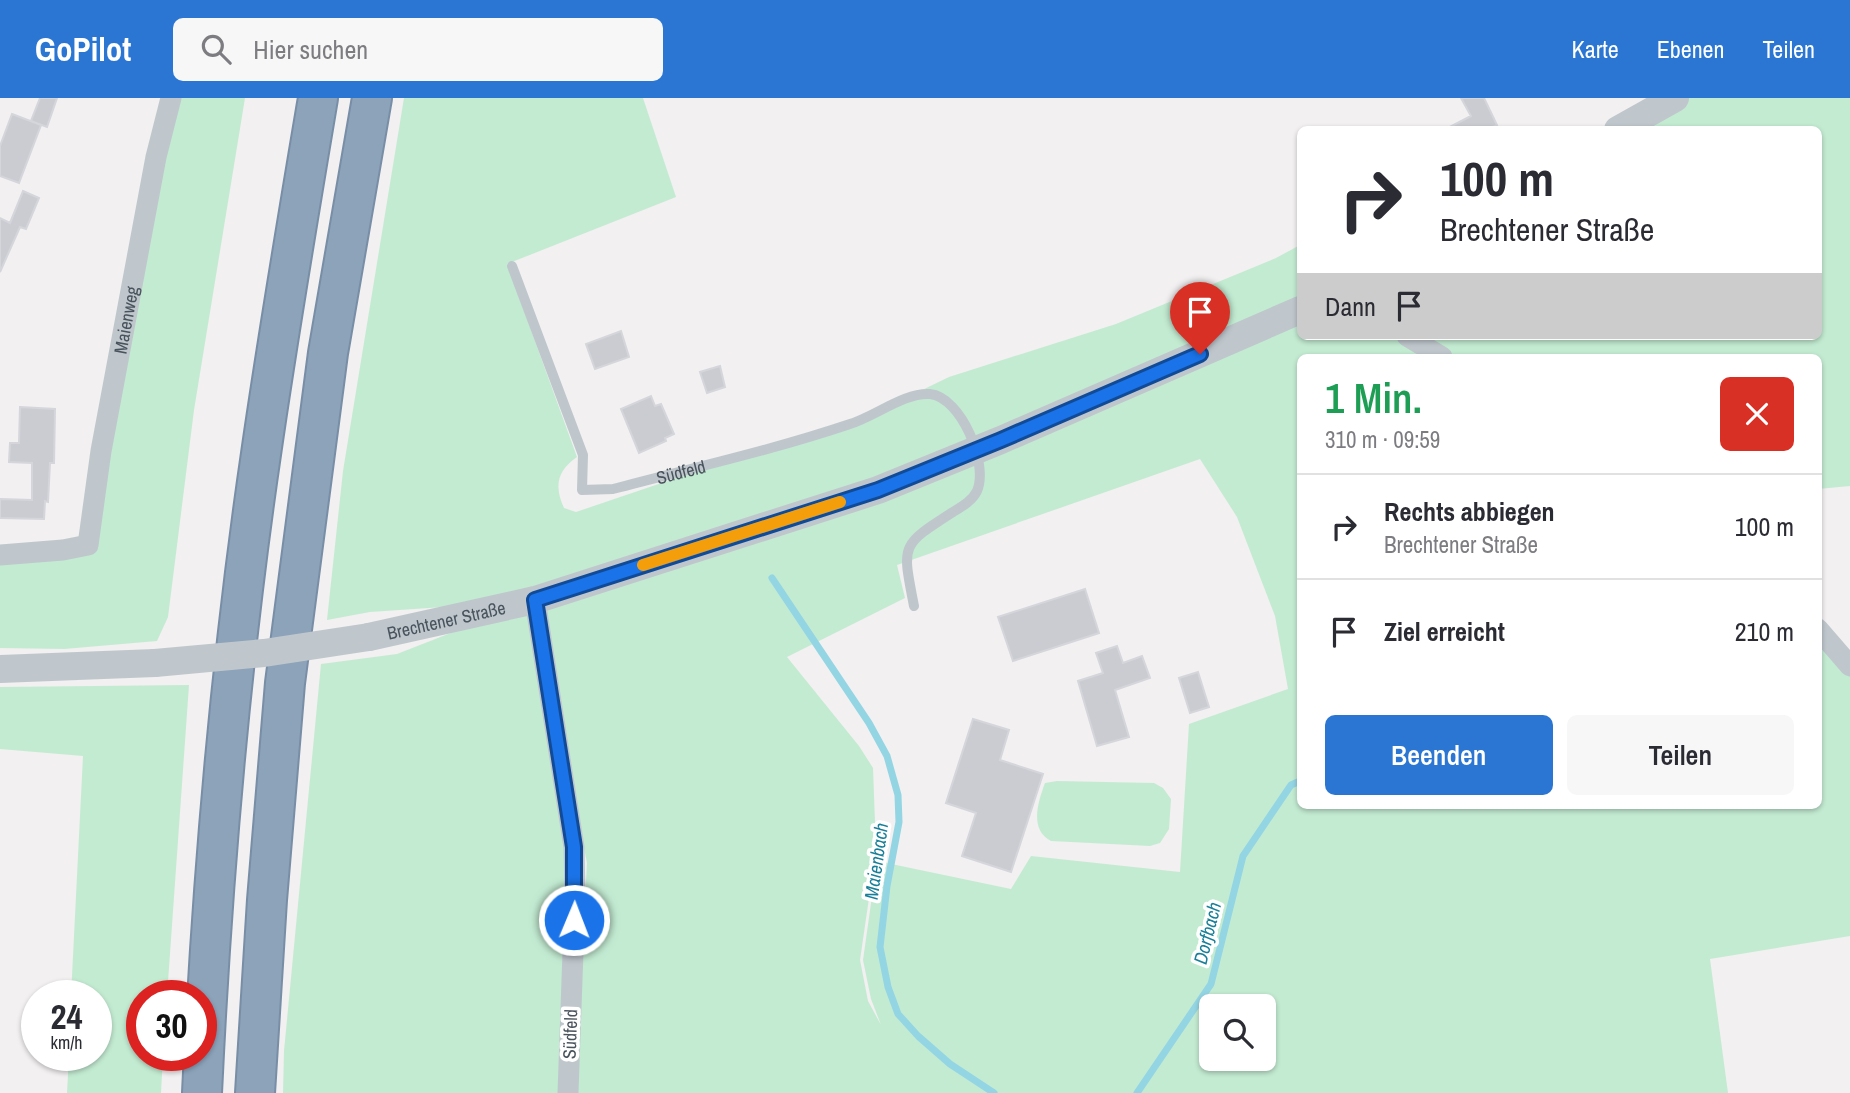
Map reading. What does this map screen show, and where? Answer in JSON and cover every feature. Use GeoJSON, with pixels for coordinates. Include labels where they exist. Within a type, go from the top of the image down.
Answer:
{"type":"FeatureCollection","features":[{"type":"Feature","properties":{"kind":"highway"},"geometry":{"type":"LineString","coordinates":[[202,1093],[227,737],[246,569],[279,337],[318,98]]}},
{"type":"Feature","properties":{"kind":"highway"},"geometry":{"type":"LineString","coordinates":[[255,1093],[267,900],[285,683],[328,353],[372,98]]}},
{"type":"Feature","properties":{"kind":"street","name":"Maienweg"},"geometry":{"type":"LineString","coordinates":[[0,555],[63,550],[88,545],[106,424],[156,157],[171,98]]}},
{"type":"Feature","properties":{"kind":"street"},"geometry":{"type":"LineString","coordinates":[[1625,126],[1675,98]]}},
{"type":"Feature","properties":{"kind":"street","name":"Brechtener Straße"},"geometry":{"type":"LineString","coordinates":[[0,669],[155,663],[264,653],[369,637],[535,600],[878,490],[1297,311]]}},
{"type":"Feature","properties":{"kind":"street"},"geometry":{"type":"LineString","coordinates":[[1414,340],[1437,354]]}},
{"type":"Feature","properties":{"kind":"street","name":"Südfeld"},"geometry":{"type":"LineString","coordinates":[[535,600],[574,847],[575,895],[568,1093]]}},
{"type":"Feature","properties":{"kind":"street"},"geometry":{"type":"LineString","coordinates":[[1822,634],[1850,666]]}},
{"type":"Feature","properties":{"kind":"lane","name":"Südfeld"},"geometry":{"type":"LineString","coordinates":[[513,265],[583,455],[582,490],[613,489],[852,424],[912,396],[931,394],[945,401],[964,423],[976,450]]}},
{"type":"Feature","properties":{"kind":"lane"},"geometry":{"type":"LineString","coordinates":[[914,606],[905,560],[909,548],[917,536],[971,500],[978,489],[980,472],[976,450]]}},
{"type":"Feature","properties":{"kind":"green space"},"geometry":{"type":"Polygon","coordinates":[[[171,98],[245,98],[194,410],[168,617],[157,641],[64,649],[0,648],[0,555],[88,545],[171,98]]]}},
{"type":"Feature","properties":{"kind":"green space"},"geometry":{"type":"Polygon","coordinates":[[[404,98],[643,98],[676,197],[507,264],[577,457],[561,473],[558,486],[564,508],[576,512],[768,447],[852,424],[949,377],[1116,324],[1276,258],[1297,247],[1297,340],[1822,340],[1822,126],[1627,126],[1679,98],[1850,98],[1850,486],[1822,489],[1822,354],[1297,354],[1297,809],[1822,809],[1822,634],[1850,666],[1850,936],[1710,959],[1728,1093],[574,1093],[587,863],[538,615],[566,846],[559,1093],[283,1093],[284,1051],[321,664],[397,654],[532,601],[370,612],[327,620],[343,471],[404,98]],[[1200,459],[897,565],[905,598],[787,657],[859,746],[873,768],[876,850],[860,960],[868,1001],[881,1025],[871,999],[863,960],[877,861],[1011,889],[1031,856],[1180,872],[1189,724],[1288,689],[1275,616],[1237,517],[1200,459]]]}},
{"type":"Feature","properties":{"kind":"green space"},"geometry":{"type":"Polygon","coordinates":[[[189,685],[168,980],[126,980],[126,1071],[162,1071],[161,1093],[67,1093],[68,1071],[112,1071],[112,980],[72,980],[83,756],[0,749],[0,687],[189,685]]]}},
{"type":"Feature","properties":{"kind":"green space"},"geometry":{"type":"Polygon","coordinates":[[[1045,783],[1154,783],[1163,788],[1171,799],[1169,829],[1160,843],[1150,846],[1051,841],[1040,830],[1037,815],[1045,783]]]}},
{"type":"Feature","properties":{"kind":"building"},"geometry":{"type":"Polygon","coordinates":[[[40,98],[57,98],[47,127],[31,121],[40,98]]]}},
{"type":"Feature","properties":{"kind":"building"},"geometry":{"type":"Polygon","coordinates":[[[1461,98],[1484,98],[1497,125],[1452,126],[1471,116],[1461,98]]]}},
{"type":"Feature","properties":{"kind":"building"},"geometry":{"type":"Polygon","coordinates":[[[12,114],[41,125],[19,183],[0,176],[0,146],[12,114]]]}},
{"type":"Feature","properties":{"kind":"building"},"geometry":{"type":"Polygon","coordinates":[[[23,191],[39,198],[26,229],[20,227],[0,272],[0,218],[10,223],[23,191]]]}},
{"type":"Feature","properties":{"kind":"building"},"geometry":{"type":"Polygon","coordinates":[[[621,331],[629,357],[595,369],[586,344],[621,331]]]}},
{"type":"Feature","properties":{"kind":"building"},"geometry":{"type":"Polygon","coordinates":[[[720,366],[725,387],[707,393],[700,372],[720,366]]]}},
{"type":"Feature","properties":{"kind":"building"},"geometry":{"type":"Polygon","coordinates":[[[651,396],[655,406],[661,404],[674,434],[665,438],[666,441],[639,453],[621,409],[651,396]]]}},
{"type":"Feature","properties":{"kind":"building"},"geometry":{"type":"Polygon","coordinates":[[[20,407],[55,409],[54,463],[50,463],[48,502],[45,501],[44,519],[0,518],[0,499],[32,500],[32,463],[9,462],[10,443],[19,443],[20,407]]]}},
{"type":"Feature","properties":{"kind":"building"},"geometry":{"type":"Polygon","coordinates":[[[1085,589],[1099,633],[1013,661],[998,617],[1085,589]]]}},
{"type":"Feature","properties":{"kind":"building"},"geometry":{"type":"Polygon","coordinates":[[[1117,646],[1123,663],[1142,656],[1150,678],[1115,690],[1129,737],[1097,746],[1078,681],[1103,673],[1096,653],[1117,646]]]}},
{"type":"Feature","properties":{"kind":"building"},"geometry":{"type":"Polygon","coordinates":[[[1198,672],[1209,707],[1190,713],[1179,678],[1198,672]]]}},
{"type":"Feature","properties":{"kind":"building"},"geometry":{"type":"Polygon","coordinates":[[[973,719],[1009,730],[1000,760],[1043,774],[1011,872],[962,856],[976,813],[946,803],[973,719]]]}},
{"type":"Feature","properties":{"kind":"waterway","name":"Maienbach"},"geometry":{"type":"LineString","coordinates":[[772,578],[869,723],[887,756],[898,795],[899,822],[887,886],[880,947],[888,987],[898,1014],[950,1064],[994,1093]]}},
{"type":"Feature","properties":{"kind":"waterway","name":"Dorfbach"},"geometry":{"type":"LineString","coordinates":[[1137,1093],[1211,984],[1243,856],[1291,785],[1297,782]]}},
{"type":"Feature","properties":{"kind":"slow traffic"},"geometry":{"type":"LineString","coordinates":[[643,565],[840,502]]}},
{"type":"Feature","properties":{"kind":"route"},"geometry":{"type":"LineString","coordinates":[[574,920],[574,847],[535,600],[878,490],[1200,354]]}}]}
